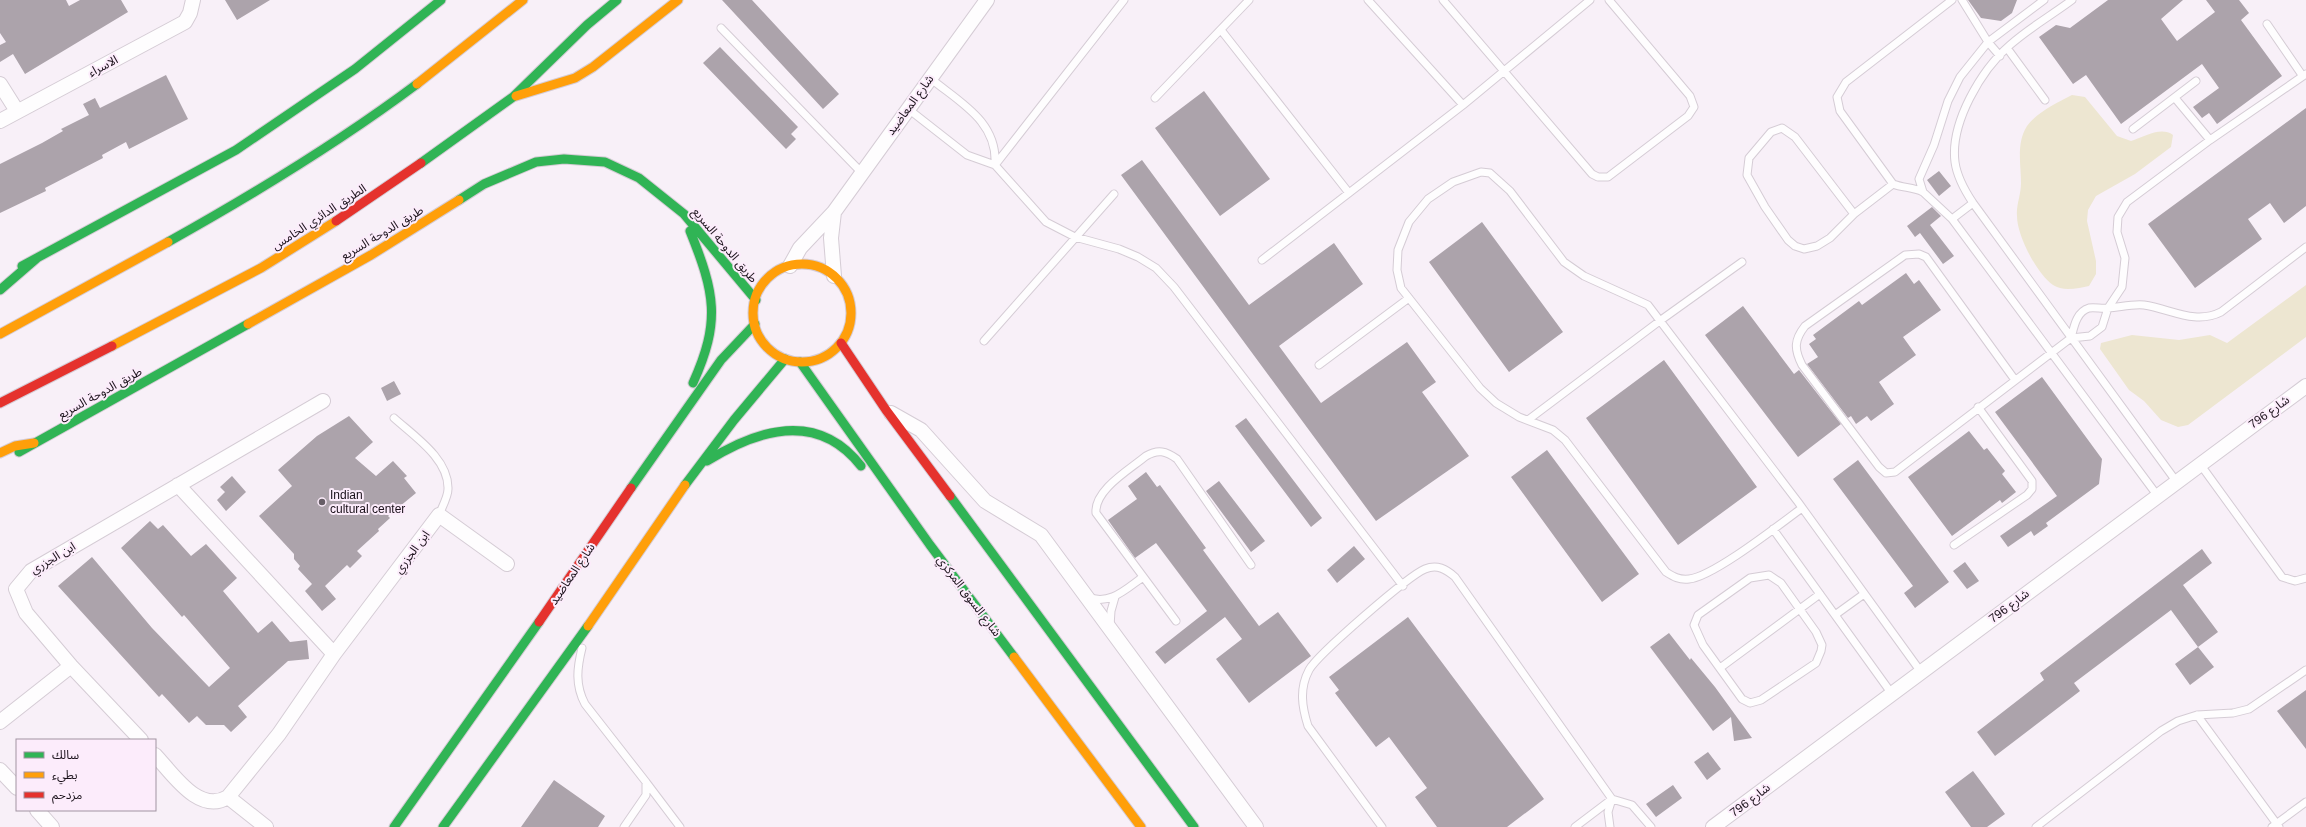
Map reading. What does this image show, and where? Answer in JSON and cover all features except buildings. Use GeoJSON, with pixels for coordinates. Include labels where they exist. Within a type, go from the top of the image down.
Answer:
{"type":"FeatureCollection","features":[{"type":"Feature","properties":{"kind":"main road"},"geometry":{"type":"LineString","coordinates":[[0,276],[37,258],[236,150],[355,69],[441,0]]}},
{"type":"Feature","properties":{"kind":"main road"},"geometry":{"type":"LineString","coordinates":[[0,334],[147,255],[280,177],[380,110],[430,74],[523,0]]}},
{"type":"Feature","properties":{"kind":"main road","name":"الطريق الدائري الخامس"},"geometry":{"type":"LineString","coordinates":[[0,403],[179,312],[261,268],[324,229],[410,171],[513,97],[587,25],[617,0]]}},
{"type":"Feature","properties":{"kind":"main road"},"geometry":{"type":"LineString","coordinates":[[513,97],[555,85],[587,71],[678,0]]}},
{"type":"Feature","properties":{"kind":"main road","name":"طريق الدوحة السريع"},"geometry":{"type":"LineString","coordinates":[[0,463],[370,255],[484,184],[523,166],[536,162],[564,159],[605,162],[639,178],[684,214],[756,300]]}},
{"type":"Feature","properties":{"kind":"main road"},"geometry":{"type":"LineString","coordinates":[[669,431],[705,356],[714,318],[713,300],[708,277],[684,214]]}},
{"type":"Feature","properties":{"kind":"main road"},"geometry":{"type":"LineString","coordinates":[[0,290],[37,258]]}},
{"type":"Feature","properties":{"kind":"main road"},"geometry":{"type":"LineString","coordinates":[[805,264],[821,268],[834,276],[844,287],[850,301],[851,316],[848,330],[841,343],[823,358],[800,362],[785,359],[765,345],[755,324],[754,312],[756,300],[762,285],[775,273],[790,266],[805,264]]}},
{"type":"Feature","properties":{"kind":"main road","name":"شارع المعاضيد"},"geometry":{"type":"LineString","coordinates":[[394,827],[551,605],[669,431],[721,360],[755,324]]}},
{"type":"Feature","properties":{"kind":"main road"},"geometry":{"type":"LineString","coordinates":[[841,343],[886,410],[1194,827]]}},
{"type":"Feature","properties":{"kind":"main road"},"geometry":{"type":"LineString","coordinates":[[443,827],[586,629],[697,468],[737,413],[785,359]]}},
{"type":"Feature","properties":{"kind":"main road","name":"شارع السوق المركزي"},"geometry":{"type":"LineString","coordinates":[[800,362],[930,545],[1141,827]]}},
{"type":"Feature","properties":{"kind":"main road"},"geometry":{"type":"LineString","coordinates":[[697,468],[718,453],[747,438],[776,431],[813,432],[847,449],[930,545]]}},
{"type":"Feature","properties":{"kind":"main road"},"geometry":{"type":"LineString","coordinates":[[0,453],[15,446],[34,444]]}},
{"type":"Feature","properties":{"kind":"street","name":"الاسراء"},"geometry":{"type":"LineString","coordinates":[[0,120],[185,22],[190,13],[193,0]]}},
{"type":"Feature","properties":{"kind":"street","name":"شارع المعاضيد"},"geometry":{"type":"LineString","coordinates":[[790,266],[800,248],[834,212],[907,108],[987,0]]}},
{"type":"Feature","properties":{"kind":"street"},"geometry":{"type":"LineString","coordinates":[[0,84],[17,111]]}},
{"type":"Feature","properties":{"kind":"street","name":"شارع المعاضيد"},"geometry":{"type":"LineString","coordinates":[[834,212],[831,238],[834,276]]}},
{"type":"Feature","properties":{"kind":"street","name":"شارع 796"},"geometry":{"type":"LineString","coordinates":[[1714,827],[2157,495],[2306,386]]}},
{"type":"Feature","properties":{"kind":"street","name":"ابن الجزري"},"geometry":{"type":"LineString","coordinates":[[140,739],[71,666],[26,613],[16,589],[31,570],[323,401]]}},
{"type":"Feature","properties":{"kind":"street"},"geometry":{"type":"LineString","coordinates":[[886,410],[921,430],[985,501],[1041,534],[1256,827]]}},
{"type":"Feature","properties":{"kind":"street"},"geometry":{"type":"LineString","coordinates":[[178,485],[334,654]]}},
{"type":"Feature","properties":{"kind":"street"},"geometry":{"type":"LineString","coordinates":[[439,515],[507,564]]}},
{"type":"Feature","properties":{"kind":"street","name":"ابن الجزري"},"geometry":{"type":"LineString","coordinates":[[228,797],[279,734],[334,654],[439,515]]}},
{"type":"Feature","properties":{"kind":"street"},"geometry":{"type":"LineString","coordinates":[[0,722],[71,666]]}},
{"type":"Feature","properties":{"kind":"street"},"geometry":{"type":"LineString","coordinates":[[156,756],[184,786],[200,799],[211,803],[219,803],[228,797],[266,827]]}},
{"type":"Feature","properties":{"kind":"street"},"geometry":{"type":"LineString","coordinates":[[0,770],[16,787]]}},
{"type":"Feature","properties":{"kind":"street"},"geometry":{"type":"LineString","coordinates":[[38,811],[52,827]]}},
{"type":"Feature","properties":{"kind":"lane"},"geometry":{"type":"LineString","coordinates":[[995,165],[1124,0]]}},
{"type":"Feature","properties":{"kind":"lane"},"geometry":{"type":"LineString","coordinates":[[1155,98],[1249,0]]}},
{"type":"Feature","properties":{"kind":"lane"},"geometry":{"type":"LineString","coordinates":[[1368,0],[1463,105]]}},
{"type":"Feature","properties":{"kind":"lane"},"geometry":{"type":"LineString","coordinates":[[1443,0],[1592,174],[1598,177],[1608,177],[1614,173],[1688,116],[1694,107],[1690,96],[1609,0]]}},
{"type":"Feature","properties":{"kind":"lane"},"geometry":{"type":"LineString","coordinates":[[1262,260],[1463,105],[1590,0]]}},
{"type":"Feature","properties":{"kind":"lane"},"geometry":{"type":"LineString","coordinates":[[1952,0],[1846,82],[1838,93],[1840,112],[1893,184],[1902,188],[1914,187],[1923,192],[1952,219],[2050,354],[2157,495]]}},
{"type":"Feature","properties":{"kind":"lane"},"geometry":{"type":"LineString","coordinates":[[1962,0],[1988,42],[2000,56]]}},
{"type":"Feature","properties":{"kind":"lane"},"geometry":{"type":"LineString","coordinates":[[1923,192],[1919,179],[1922,168],[1934,145],[1948,101],[1960,77],[1988,42],[2044,0]]}},
{"type":"Feature","properties":{"kind":"lane"},"geometry":{"type":"LineString","coordinates":[[2072,0],[2007,48],[1973,90],[1962,116],[1956,140],[1955,162],[1963,186],[1973,203],[2176,481]]}},
{"type":"Feature","properties":{"kind":"lane"},"geometry":{"type":"LineString","coordinates":[[2014,380],[1926,257],[1919,254],[1906,255],[1805,326],[1798,335],[1795,345],[1796,354],[1802,365],[1879,467],[1886,473],[1895,472],[1978,407],[2071,338],[2090,336],[2102,327],[2108,308],[2122,287],[2125,276],[2125,258],[2117,232],[2118,217],[2127,202],[2210,140],[2304,74],[2267,24]]}},
{"type":"Feature","properties":{"kind":"lane"},"geometry":{"type":"LineString","coordinates":[[721,28],[862,173]]}},
{"type":"Feature","properties":{"kind":"lane"},"geometry":{"type":"LineString","coordinates":[[1221,30],[1349,193]]}},
{"type":"Feature","properties":{"kind":"lane"},"geometry":{"type":"LineString","coordinates":[[2007,48],[2045,100]]}},
{"type":"Feature","properties":{"kind":"lane"},"geometry":{"type":"LineString","coordinates":[[930,78],[983,122],[994,142],[995,165]]}},
{"type":"Feature","properties":{"kind":"lane"},"geometry":{"type":"LineString","coordinates":[[2133,129],[2196,81]]}},
{"type":"Feature","properties":{"kind":"lane"},"geometry":{"type":"LineString","coordinates":[[2175,98],[2210,140]]}},
{"type":"Feature","properties":{"kind":"lane"},"geometry":{"type":"LineString","coordinates":[[907,108],[968,155],[995,165],[1046,222],[1075,237],[1119,249],[1156,268],[1174,287],[1403,586]]}},
{"type":"Feature","properties":{"kind":"lane"},"geometry":{"type":"LineString","coordinates":[[1854,214],[1795,137],[1782,128],[1771,132],[1749,158],[1747,175],[1770,214],[1788,240],[1795,246],[1804,249],[1817,246],[1840,230],[1854,214],[1893,184]]}},
{"type":"Feature","properties":{"kind":"lane"},"geometry":{"type":"LineString","coordinates":[[1802,508],[1715,569],[1697,577],[1676,578],[1666,572],[1565,440],[1553,430],[1519,417],[1496,403],[1480,388],[1401,288],[1397,270],[1398,250],[1406,228],[1428,200],[1453,182],[1481,172],[1490,174],[1510,191],[1564,262],[1584,276],[1648,305],[1661,320],[1802,508],[1921,672]]}},
{"type":"Feature","properties":{"kind":"lane"},"geometry":{"type":"LineString","coordinates":[[984,341],[1114,194]]}},
{"type":"Feature","properties":{"kind":"lane"},"geometry":{"type":"LineString","coordinates":[[1952,219],[1973,203]]}},
{"type":"Feature","properties":{"kind":"lane"},"geometry":{"type":"LineString","coordinates":[[2071,338],[2077,317],[2089,308],[2108,308],[2132,304],[2158,308],[2195,318],[2209,318],[2221,312],[2306,247]]}},
{"type":"Feature","properties":{"kind":"lane"},"geometry":{"type":"LineString","coordinates":[[1528,420],[1661,320],[1742,262]]}},
{"type":"Feature","properties":{"kind":"lane"},"geometry":{"type":"LineString","coordinates":[[1319,365],[1409,298]]}},
{"type":"Feature","properties":{"kind":"lane"},"geometry":{"type":"LineString","coordinates":[[1954,545],[2027,495],[2032,489],[2032,481],[1978,407]]}},
{"type":"Feature","properties":{"kind":"lane"},"geometry":{"type":"LineString","coordinates":[[394,418],[434,454],[447,474],[448,490],[439,515]]}},
{"type":"Feature","properties":{"kind":"lane"},"geometry":{"type":"LineString","coordinates":[[1176,621],[1100,520],[1096,506],[1102,492],[1153,452],[1162,451],[1170,454],[1177,460],[1252,565]]}},
{"type":"Feature","properties":{"kind":"lane"},"geometry":{"type":"LineString","coordinates":[[2200,463],[2282,577],[2295,581],[2306,578]]}},
{"type":"Feature","properties":{"kind":"lane"},"geometry":{"type":"LineString","coordinates":[[1773,529],[1892,694]]}},
{"type":"Feature","properties":{"kind":"lane"},"geometry":{"type":"LineString","coordinates":[[1382,827],[1308,726],[1302,708],[1302,688],[1309,670],[1322,653],[1424,570],[1435,567],[1446,570],[1455,577],[1612,799],[1632,805],[1651,827]]}},
{"type":"Feature","properties":{"kind":"lane"},"geometry":{"type":"LineString","coordinates":[[1769,575],[1781,583],[1800,609],[1816,632],[1822,645],[1816,663],[1755,703],[1747,702],[1742,699],[1703,645],[1694,625],[1698,615],[1750,578],[1769,575]]}},
{"type":"Feature","properties":{"kind":"lane"},"geometry":{"type":"LineString","coordinates":[[1085,595],[1101,600],[1115,597],[1143,576]]}},
{"type":"Feature","properties":{"kind":"lane"},"geometry":{"type":"LineString","coordinates":[[1720,668],[1820,594]]}},
{"type":"Feature","properties":{"kind":"lane"},"geometry":{"type":"LineString","coordinates":[[1835,615],[1864,594]]}},
{"type":"Feature","properties":{"kind":"lane"},"geometry":{"type":"LineString","coordinates":[[1110,628],[1111,611],[1115,597]]}},
{"type":"Feature","properties":{"kind":"lane"},"geometry":{"type":"LineString","coordinates":[[586,629],[578,663],[579,694],[585,704],[680,827]]}},
{"type":"Feature","properties":{"kind":"lane"},"geometry":{"type":"LineString","coordinates":[[2036,827],[2161,731],[2178,721],[2197,714],[2233,713],[2249,709],[2306,670]]}},
{"type":"Feature","properties":{"kind":"lane"},"geometry":{"type":"LineString","coordinates":[[2197,714],[2276,826],[2306,802]]}},
{"type":"Feature","properties":{"kind":"lane"},"geometry":{"type":"LineString","coordinates":[[624,827],[646,795],[646,782]]}},
{"type":"Feature","properties":{"kind":"lane"},"geometry":{"type":"LineString","coordinates":[[1575,827],[1612,799]]}},
{"type":"Feature","properties":{"kind":"lane"},"geometry":{"type":"LineString","coordinates":[[1610,827],[1608,812],[1612,799]]}},
{"type":"Feature","properties":{"kind":"shaded area"},"geometry":{"type":"Polygon","coordinates":[[[2072,95],[2085,97],[2117,136],[2131,141],[2158,132],[2173,135],[2171,147],[2135,174],[2096,196],[2088,210],[2087,221],[2096,261],[2096,274],[2089,286],[2066,289],[2053,285],[2047,280],[2035,264],[2020,234],[2017,212],[2021,187],[2020,147],[2021,140],[2027,126],[2036,116],[2072,95]]]}},
{"type":"Feature","properties":{"kind":"shaded area"},"geometry":{"type":"Polygon","coordinates":[[[2306,285],[2306,337],[2188,425],[2178,427],[2161,420],[2144,401],[2129,390],[2100,349],[2101,343],[2132,335],[2179,340],[2210,335],[2227,343],[2306,285]]]}},
{"type":"Feature","properties":{"kind":"traffic: fast"},"geometry":{"type":"LineString","coordinates":[[22,266],[236,150],[355,69],[441,0]]}},
{"type":"Feature","properties":{"kind":"traffic: fast"},"geometry":{"type":"LineString","coordinates":[[421,163],[513,97],[587,25],[617,0]]}},
{"type":"Feature","properties":{"kind":"traffic: fast"},"geometry":{"type":"LineString","coordinates":[[168,242],[295,167],[357,127],[417,84]]}},
{"type":"Feature","properties":{"kind":"traffic: fast"},"geometry":{"type":"LineString","coordinates":[[459,200],[484,184],[536,162],[564,159],[605,162],[639,178],[684,214],[756,300]]}},
{"type":"Feature","properties":{"kind":"traffic: fast"},"geometry":{"type":"LineString","coordinates":[[690,231],[705,272],[711,307],[711,324],[708,342],[693,383]]}},
{"type":"Feature","properties":{"kind":"traffic: fast"},"geometry":{"type":"LineString","coordinates":[[0,290],[37,258]]}},
{"type":"Feature","properties":{"kind":"traffic: fast"},"geometry":{"type":"LineString","coordinates":[[19,452],[248,324]]}},
{"type":"Feature","properties":{"kind":"traffic: fast"},"geometry":{"type":"LineString","coordinates":[[631,488],[721,360],[755,324]]}},
{"type":"Feature","properties":{"kind":"traffic: fast"},"geometry":{"type":"LineString","coordinates":[[685,485],[734,420],[785,359]]}},
{"type":"Feature","properties":{"kind":"traffic: fast"},"geometry":{"type":"LineString","coordinates":[[800,362],[930,545],[1014,657]]}},
{"type":"Feature","properties":{"kind":"traffic: fast"},"geometry":{"type":"LineString","coordinates":[[707,461],[726,450],[747,441],[767,434],[787,431],[807,432],[826,438],[844,449],[861,466]]}},
{"type":"Feature","properties":{"kind":"traffic: fast"},"geometry":{"type":"LineString","coordinates":[[950,496],[1194,827]]}},
{"type":"Feature","properties":{"kind":"traffic: fast"},"geometry":{"type":"LineString","coordinates":[[394,827],[539,622]]}},
{"type":"Feature","properties":{"kind":"traffic: fast"},"geometry":{"type":"LineString","coordinates":[[443,827],[588,626]]}},
{"type":"Feature","properties":{"kind":"traffic: slow"},"geometry":{"type":"LineString","coordinates":[[417,84],[523,0]]}},
{"type":"Feature","properties":{"kind":"traffic: slow"},"geometry":{"type":"LineString","coordinates":[[516,96],[575,78],[593,67],[678,0]]}},
{"type":"Feature","properties":{"kind":"traffic: slow"},"geometry":{"type":"LineString","coordinates":[[248,324],[371,255],[459,200]]}},
{"type":"Feature","properties":{"kind":"traffic: slow"},"geometry":{"type":"LineString","coordinates":[[112,346],[261,268],[336,221]]}},
{"type":"Feature","properties":{"kind":"traffic: slow"},"geometry":{"type":"LineString","coordinates":[[0,334],[168,242]]}},
{"type":"Feature","properties":{"kind":"traffic: slow"},"geometry":{"type":"LineString","coordinates":[[802,264],[821,268],[836,279],[847,294],[851,313],[847,332],[836,347],[821,358],[802,362],[783,358],[768,347],[757,332],[753,313],[757,294],[768,279],[783,268],[802,264]]}},
{"type":"Feature","properties":{"kind":"traffic: slow"},"geometry":{"type":"LineString","coordinates":[[0,453],[15,446],[34,443]]}},
{"type":"Feature","properties":{"kind":"traffic: slow"},"geometry":{"type":"LineString","coordinates":[[588,626],[685,485]]}},
{"type":"Feature","properties":{"kind":"traffic: slow"},"geometry":{"type":"LineString","coordinates":[[1014,657],[1141,827]]}},
{"type":"Feature","properties":{"kind":"traffic: jam"},"geometry":{"type":"LineString","coordinates":[[336,221],[421,163]]}},
{"type":"Feature","properties":{"kind":"traffic: jam"},"geometry":{"type":"LineString","coordinates":[[841,343],[886,410],[950,496]]}},
{"type":"Feature","properties":{"kind":"traffic: jam"},"geometry":{"type":"LineString","coordinates":[[0,403],[112,346]]}},
{"type":"Feature","properties":{"kind":"traffic: jam"},"geometry":{"type":"LineString","coordinates":[[539,622],[631,488]]}},
{"type":"Feature","properties":{"kind":"place","name":"Indian cultural center"},"geometry":{"type":"Point","coordinates":[322,502]}}]}
